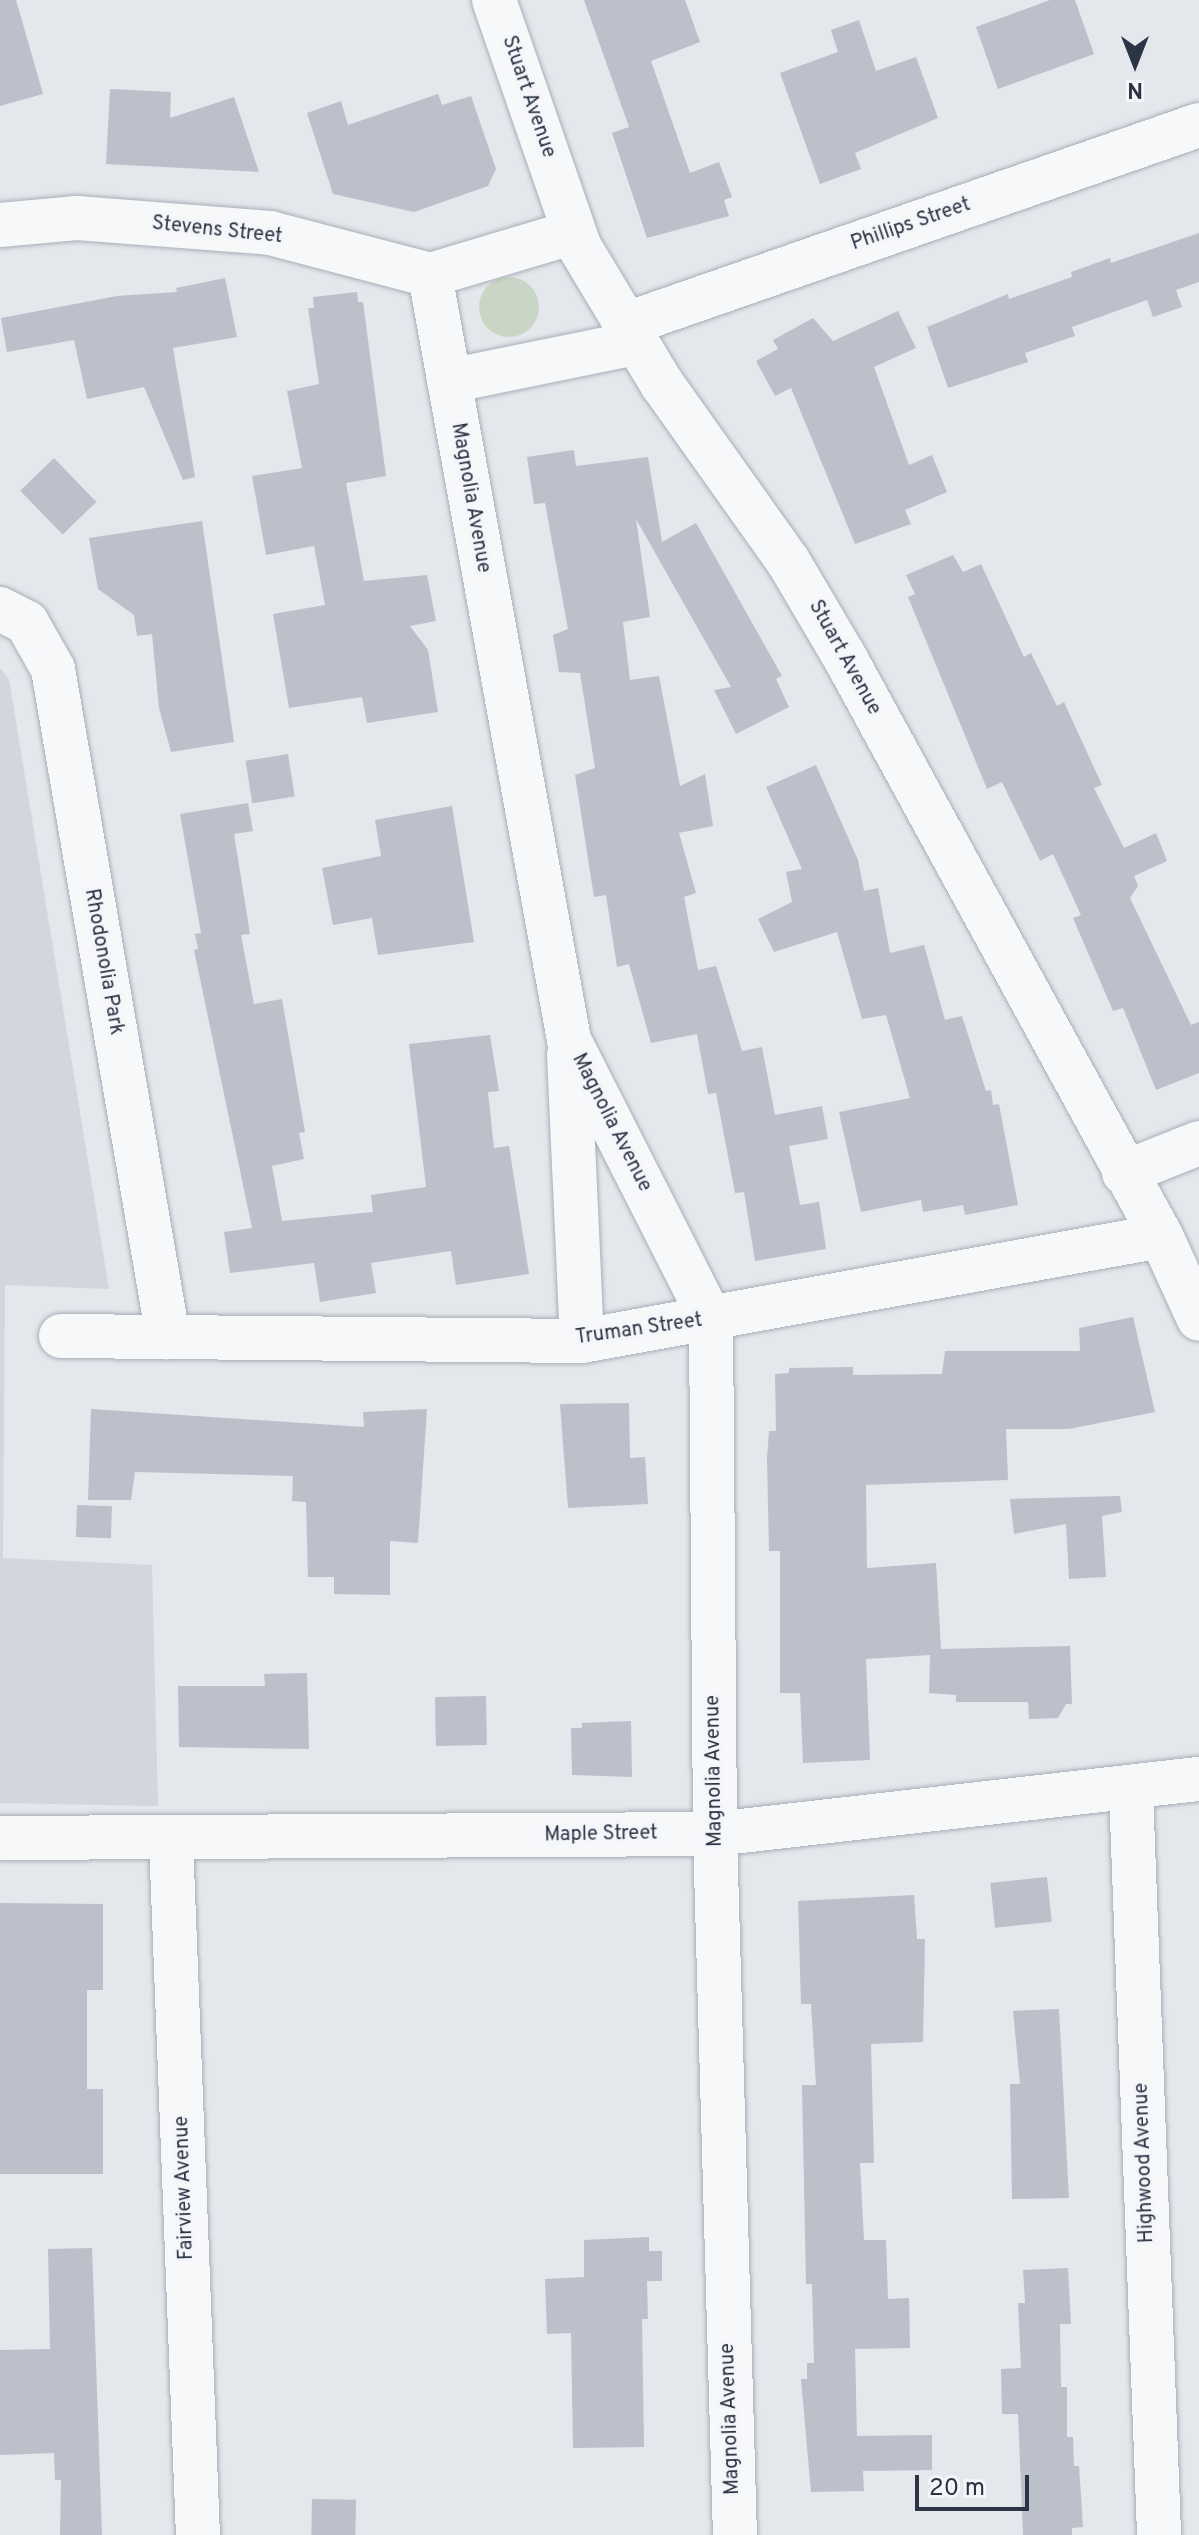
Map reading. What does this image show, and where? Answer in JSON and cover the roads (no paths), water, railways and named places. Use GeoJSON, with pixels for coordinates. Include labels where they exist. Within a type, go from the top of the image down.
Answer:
{"type":"FeatureCollection","features":[{"type":"Feature","properties":{"kind":"street","name":"Stuart Avenue"},"geometry":{"type":"LineString","coordinates":[[494,0],[574,232],[630,334],[788,561],[828,629],[1161,1236],[1199,1319]]}},
{"type":"Feature","properties":{"kind":"street","name":"Phillips Street"},"geometry":{"type":"LineString","coordinates":[[630,334],[1199,125]]}},
{"type":"Feature","properties":{"kind":"street","name":"Stevens Street"},"geometry":{"type":"LineString","coordinates":[[0,225],[77,218],[270,233],[430,275]]}},
{"type":"Feature","properties":{"kind":"street"},"geometry":{"type":"LineString","coordinates":[[574,232],[430,275],[449,381],[630,334]]}},
{"type":"Feature","properties":{"kind":"street","name":"Magnolia Avenue"},"geometry":{"type":"LineString","coordinates":[[449,381],[569,1040],[582,1341]]}},
{"type":"Feature","properties":{"kind":"street","name":"Rhodonolia Park"},"geometry":{"type":"LineString","coordinates":[[0,609],[27,623],[53,669],[168,1337]]}},
{"type":"Feature","properties":{"kind":"street","name":"Magnolia Avenue"},"geometry":{"type":"LineString","coordinates":[[569,1040],[711,1320],[715,1834],[735,2535]]}},
{"type":"Feature","properties":{"kind":"street"},"geometry":{"type":"LineString","coordinates":[[1124,1173],[1199,1143]]}},
{"type":"Feature","properties":{"kind":"street"},"geometry":{"type":"LineString","coordinates":[[1161,1236],[1199,1260]]}},
{"type":"Feature","properties":{"kind":"street","name":"Truman Street"},"geometry":{"type":"LineString","coordinates":[[61,1336],[582,1341],[1161,1236]]}},
{"type":"Feature","properties":{"kind":"street","name":"Maple Street"},"geometry":{"type":"LineString","coordinates":[[0,1838],[171,1840],[715,1834],[1131,1791],[1199,1779]]}},
{"type":"Feature","properties":{"kind":"street","name":"Highwood Avenue"},"geometry":{"type":"LineString","coordinates":[[1131,1791],[1159,2535]]}},
{"type":"Feature","properties":{"kind":"street","name":"Fairview Avenue"},"geometry":{"type":"LineString","coordinates":[[171,1840],[198,2535]]}}]}
